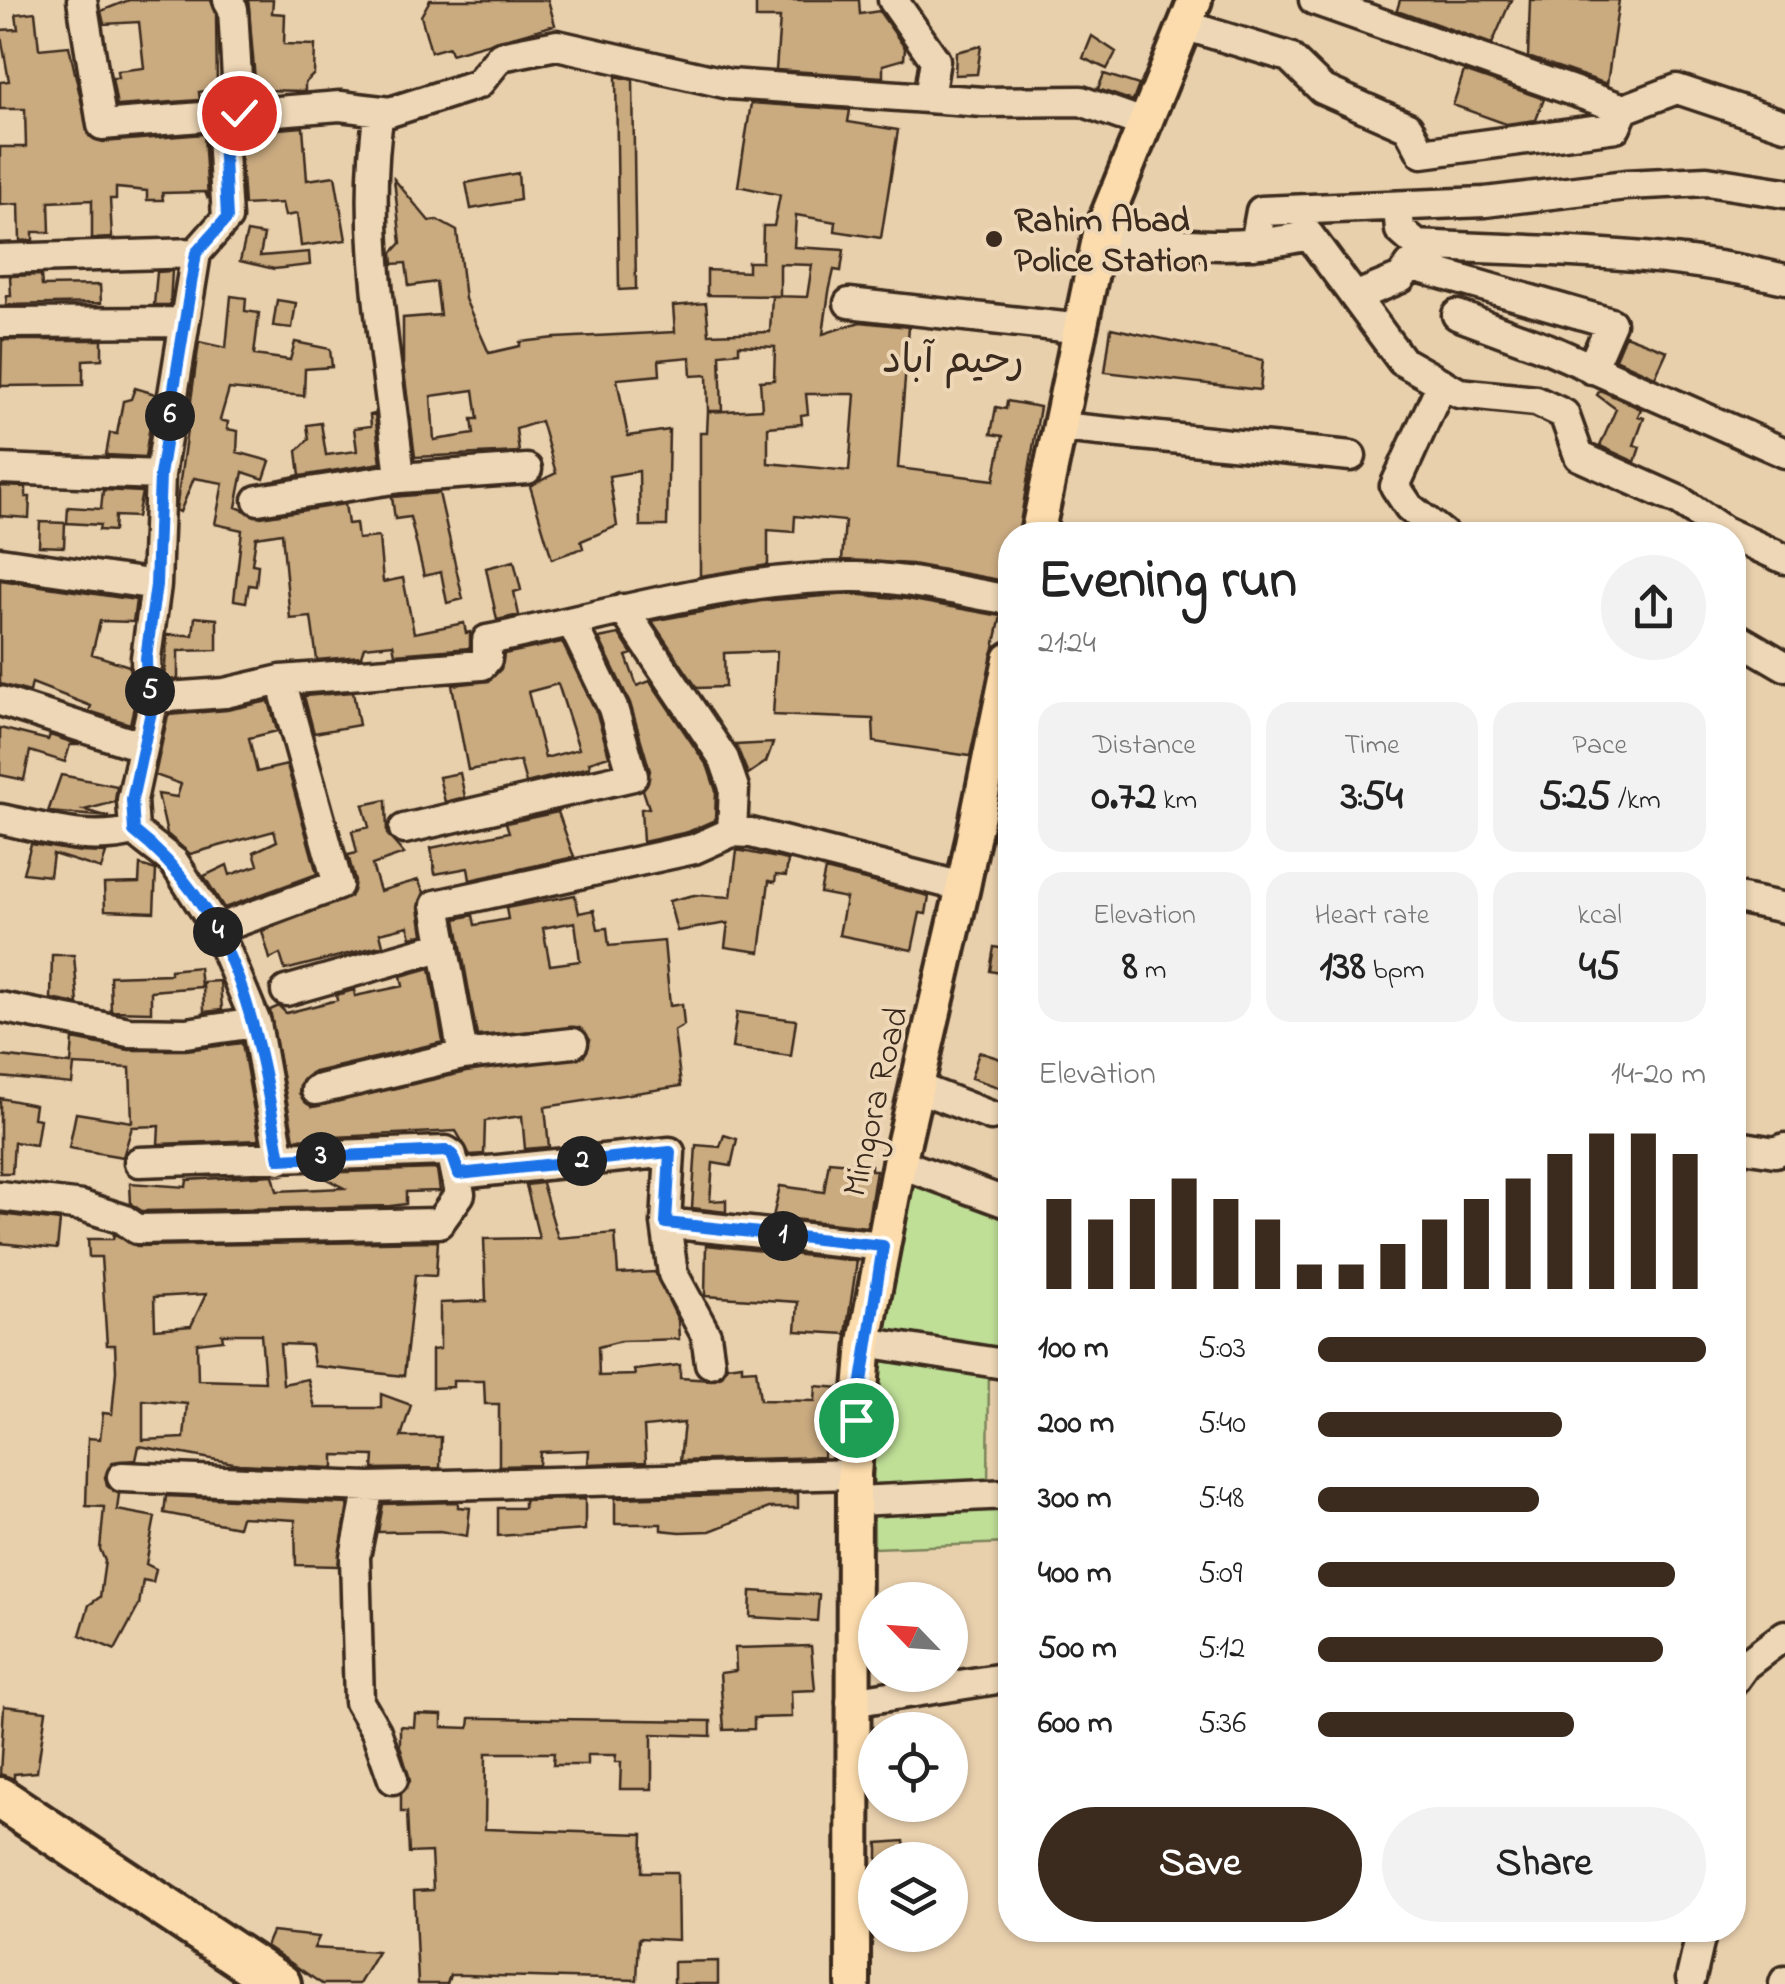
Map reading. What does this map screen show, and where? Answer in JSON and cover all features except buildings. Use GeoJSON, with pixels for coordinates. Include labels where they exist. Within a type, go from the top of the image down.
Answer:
{"type":"FeatureCollection","features":[{"type":"Feature","properties":{"kind":"highway"},"geometry":{"type":"LineString","coordinates":[[0,1798],[280,1984]]}},
{"type":"Feature","properties":{"kind":"main road"},"geometry":{"type":"LineString","coordinates":[[1039,522],[1100,234],[1190,13]]}},
{"type":"Feature","properties":{"kind":"main road","name":"Mingora Road"},"geometry":{"type":"LineString","coordinates":[[853,1984],[854,1488],[866,1342],[916,1087],[998,766]]}},
{"type":"Feature","properties":{"kind":"street"},"geometry":{"type":"LineString","coordinates":[[82,0],[102,125],[340,106],[380,112],[478,84],[501,56],[557,45],[729,84],[929,98],[1080,100],[1146,124]]}},
{"type":"Feature","properties":{"kind":"street"},"geometry":{"type":"LineString","coordinates":[[222,118],[239,113],[233,10],[228,0]]}},
{"type":"Feature","properties":{"kind":"street"},"geometry":{"type":"LineString","coordinates":[[892,0],[935,60],[929,98]]}},
{"type":"Feature","properties":{"kind":"street"},"geometry":{"type":"LineString","coordinates":[[1314,0],[1624,109],[1676,90],[1785,125]]}},
{"type":"Feature","properties":{"kind":"street"},"geometry":{"type":"LineString","coordinates":[[1190,13],[1289,58],[1322,89],[1408,127],[1422,153],[1616,127],[1624,109]]}},
{"type":"Feature","properties":{"kind":"street"},"geometry":{"type":"LineString","coordinates":[[380,112],[372,160],[374,208],[400,478]]}},
{"type":"Feature","properties":{"kind":"street"},"geometry":{"type":"LineString","coordinates":[[222,118],[227,218],[196,253],[184,322],[160,475],[156,585],[146,658],[147,688],[154,698],[132,800],[134,831],[174,862],[217,929],[256,1023],[280,1159]]}},
{"type":"Feature","properties":{"kind":"street"},"geometry":{"type":"LineString","coordinates":[[1255,244],[1261,211],[1398,208],[1707,181],[1785,193]]}},
{"type":"Feature","properties":{"kind":"street"},"geometry":{"type":"LineString","coordinates":[[1398,208],[1400,230],[1416,245],[1594,257],[1665,256],[1785,280]]}},
{"type":"Feature","properties":{"kind":"street"},"geometry":{"type":"LineString","coordinates":[[1100,234],[1187,246],[1255,244],[1308,235],[1402,361],[1459,393],[1536,401],[1564,414],[1579,456],[1680,501],[1711,522]]}},
{"type":"Feature","properties":{"kind":"street"},"geometry":{"type":"LineString","coordinates":[[0,259],[196,253]]}},
{"type":"Feature","properties":{"kind":"street"},"geometry":{"type":"LineString","coordinates":[[1357,296],[1401,278],[1410,265],[1525,294],[1610,322],[1591,369]]}},
{"type":"Feature","properties":{"kind":"street"},"geometry":{"type":"LineString","coordinates":[[849,302],[1082,329]]}},
{"type":"Feature","properties":{"kind":"street"},"geometry":{"type":"LineString","coordinates":[[1457,315],[1785,453]]}},
{"type":"Feature","properties":{"kind":"street"},"geometry":{"type":"LineString","coordinates":[[0,324],[184,322]]}},
{"type":"Feature","properties":{"kind":"street"},"geometry":{"type":"LineString","coordinates":[[1427,522],[1409,508],[1395,486],[1442,383]]}},
{"type":"Feature","properties":{"kind":"street"},"geometry":{"type":"LineString","coordinates":[[1060,428],[1350,456]]}},
{"type":"Feature","properties":{"kind":"street"},"geometry":{"type":"LineString","coordinates":[[0,469],[160,475]]}},
{"type":"Feature","properties":{"kind":"street"},"geometry":{"type":"LineString","coordinates":[[258,500],[400,478],[527,469]]}},
{"type":"Feature","properties":{"kind":"street"},"geometry":{"type":"LineString","coordinates":[[1746,541],[1785,559]]}},
{"type":"Feature","properties":{"kind":"street"},"geometry":{"type":"LineString","coordinates":[[0,562],[156,585]]}},
{"type":"Feature","properties":{"kind":"street"},"geometry":{"type":"LineString","coordinates":[[154,698],[224,693],[281,680],[482,665],[487,659],[484,641],[623,609],[796,579],[856,576],[998,598]]}},
{"type":"Feature","properties":{"kind":"street"},"geometry":{"type":"LineString","coordinates":[[623,609],[724,759],[734,788],[732,832]]}},
{"type":"Feature","properties":{"kind":"street"},"geometry":{"type":"LineString","coordinates":[[404,828],[634,776],[613,708],[572,622]]}},
{"type":"Feature","properties":{"kind":"street"},"geometry":{"type":"LineString","coordinates":[[1746,643],[1785,666]]}},
{"type":"Feature","properties":{"kind":"street"},"geometry":{"type":"LineString","coordinates":[[217,929],[338,885],[281,680]]}},
{"type":"Feature","properties":{"kind":"street"},"geometry":{"type":"LineString","coordinates":[[0,701],[128,742],[144,742]]}},
{"type":"Feature","properties":{"kind":"street"},"geometry":{"type":"LineString","coordinates":[[0,819],[78,836],[111,837],[134,831]]}},
{"type":"Feature","properties":{"kind":"street"},"geometry":{"type":"LineString","coordinates":[[463,1055],[436,905],[694,849],[732,832],[964,888]]}},
{"type":"Feature","properties":{"kind":"street"},"geometry":{"type":"LineString","coordinates":[[1746,900],[1785,908]]}},
{"type":"Feature","properties":{"kind":"street"},"geometry":{"type":"LineString","coordinates":[[286,991],[444,946]]}},
{"type":"Feature","properties":{"kind":"street"},"geometry":{"type":"LineString","coordinates":[[0,1007],[128,1032],[186,1033],[256,1023]]}},
{"type":"Feature","properties":{"kind":"street"},"geometry":{"type":"LineString","coordinates":[[316,1090],[463,1055],[572,1043]]}},
{"type":"Feature","properties":{"kind":"street"},"geometry":{"type":"LineString","coordinates":[[916,1087],[991,1116]]}},
{"type":"Feature","properties":{"kind":"street"},"geometry":{"type":"LineString","coordinates":[[1746,1147],[1775,1152],[1785,1148]]}},
{"type":"Feature","properties":{"kind":"street"},"geometry":{"type":"LineString","coordinates":[[0,1196],[94,1209],[137,1228],[439,1222],[460,1194],[459,1174],[452,1154],[446,1151],[139,1162]]}},
{"type":"Feature","properties":{"kind":"street"},"geometry":{"type":"LineString","coordinates":[[459,1174],[670,1152],[666,1223],[673,1274],[706,1335],[710,1363]]}},
{"type":"Feature","properties":{"kind":"street"},"geometry":{"type":"LineString","coordinates":[[899,1163],[998,1200]]}},
{"type":"Feature","properties":{"kind":"street"},"geometry":{"type":"LineString","coordinates":[[666,1223],[883,1246]]}},
{"type":"Feature","properties":{"kind":"street"},"geometry":{"type":"LineString","coordinates":[[866,1342],[998,1362]]}},
{"type":"Feature","properties":{"kind":"street"},"geometry":{"type":"LineString","coordinates":[[122,1477],[369,1487],[854,1488],[998,1494]]}},
{"type":"Feature","properties":{"kind":"street"},"geometry":{"type":"LineString","coordinates":[[369,1487],[355,1556],[359,1702],[376,1731],[393,1780]]}},
{"type":"Feature","properties":{"kind":"street"},"geometry":{"type":"LineString","coordinates":[[1746,1664],[1785,1636]]}},
{"type":"Feature","properties":{"kind":"street"},"geometry":{"type":"LineString","coordinates":[[851,1702],[998,1679]]}},
{"type":"Feature","properties":{"kind":"street"},"geometry":{"type":"LineString","coordinates":[[1692,1982],[1700,1942]]}},
{"type":"Feature","properties":{"kind":"green space"},"geometry":{"type":"Polygon","coordinates":[[[899,1163],[998,1202],[998,1356],[989,1359],[988,1492],[998,1492],[998,1543],[874,1548],[873,1423],[899,1163]]]}},
{"type":"Feature","properties":{"kind":"place","name":"Rahim Abad Police Station"},"geometry":{"type":"Point","coordinates":[994,239]}},
{"type":"Feature","properties":{"kind":"district","name":"رحیم آباد"},"geometry":{"type":"Point","coordinates":[953,358]}},
{"type":"Feature","properties":{"kind":"route"},"geometry":{"type":"LineString","coordinates":[[239,113],[222,118],[227,218],[196,253],[160,475],[156,585],[146,658],[147,688],[154,698],[132,800],[134,831],[174,862],[217,929],[256,1023],[280,1159],[446,1151],[452,1154],[459,1174],[670,1152],[666,1223],[883,1246],[856,1420]]}}]}
